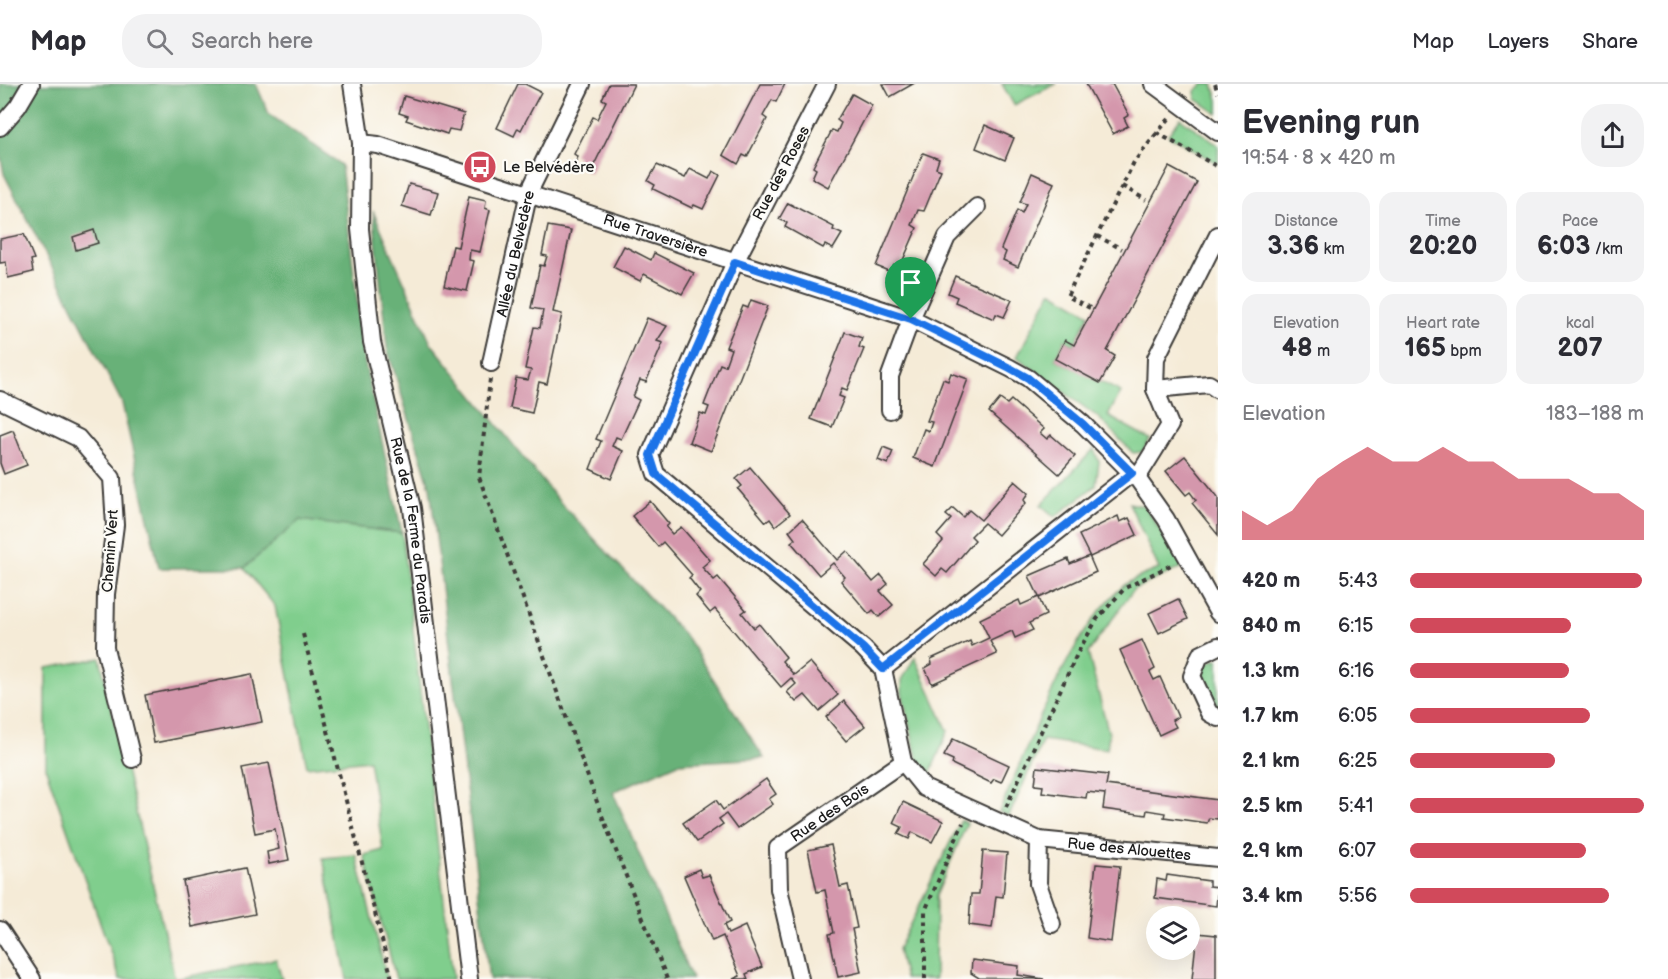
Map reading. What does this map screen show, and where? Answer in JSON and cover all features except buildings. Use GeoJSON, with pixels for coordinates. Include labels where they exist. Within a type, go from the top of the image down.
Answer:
{"type":"FeatureCollection","features":[{"type":"Feature","properties":{"kind":"street"},"geometry":{"type":"LineString","coordinates":[[0,127],[18,106],[31,84]]}},
{"type":"Feature","properties":{"kind":"street","name":"Rue de la Ferme du Paradis"},"geometry":{"type":"LineString","coordinates":[[352,84],[362,143],[360,229],[372,342],[412,508],[469,979]]}},
{"type":"Feature","properties":{"kind":"street","name":"Allée du Belvédère"},"geometry":{"type":"LineString","coordinates":[[491,363],[529,192],[582,84]]}},
{"type":"Feature","properties":{"kind":"street","name":"Rue des Roses"},"geometry":{"type":"LineString","coordinates":[[735,262],[827,84]]}},
{"type":"Feature","properties":{"kind":"street"},"geometry":{"type":"LineString","coordinates":[[1153,84],[1218,132]]}},
{"type":"Feature","properties":{"kind":"street","name":"Rue Traversière"},"geometry":{"type":"LineString","coordinates":[[362,143],[378,145],[529,192],[911,319],[1028,378],[1083,424],[1134,476],[1166,519],[1218,613]]}},
{"type":"Feature","properties":{"kind":"street"},"geometry":{"type":"LineString","coordinates":[[890,410],[890,376],[911,319],[947,237],[977,207]]}},
{"type":"Feature","properties":{"kind":"street"},"geometry":{"type":"LineString","coordinates":[[735,262],[650,455],[656,474],[863,648],[883,669],[1134,476],[1170,425],[1155,389],[1156,358],[1214,255],[1218,235]]}},
{"type":"Feature","properties":{"kind":"street"},"geometry":{"type":"LineString","coordinates":[[1155,389],[1209,384],[1218,390]]}},
{"type":"Feature","properties":{"kind":"street","name":"Chemin Vert"},"geometry":{"type":"LineString","coordinates":[[0,400],[78,438],[112,478],[115,525],[106,594],[105,648],[132,759]]}},
{"type":"Feature","properties":{"kind":"street"},"geometry":{"type":"LineString","coordinates":[[1218,646],[1200,656],[1192,676],[1209,713],[1218,718]]}},
{"type":"Feature","properties":{"kind":"street","name":"Rue des Alouettes"},"geometry":{"type":"LineString","coordinates":[[883,669],[903,762],[924,788],[1040,840],[1218,858]]}},
{"type":"Feature","properties":{"kind":"street","name":"Rue des Bois"},"geometry":{"type":"LineString","coordinates":[[800,979],[779,889],[778,848],[903,762]]}},
{"type":"Feature","properties":{"kind":"street"},"geometry":{"type":"LineString","coordinates":[[1040,840],[1038,884],[1052,924]]}},
{"type":"Feature","properties":{"kind":"street"},"geometry":{"type":"LineString","coordinates":[[0,930],[32,979]]}},
{"type":"Feature","properties":{"kind":"path"},"geometry":{"type":"LineString","coordinates":[[1215,84],[1218,93]]}},
{"type":"Feature","properties":{"kind":"path"},"geometry":{"type":"LineString","coordinates":[[1090,308],[1067,296],[1134,162],[1158,133]]}},
{"type":"Feature","properties":{"kind":"path"},"geometry":{"type":"LineString","coordinates":[[1122,186],[1146,200]]}},
{"type":"Feature","properties":{"kind":"path"},"geometry":{"type":"LineString","coordinates":[[1097,236],[1122,249]]}},
{"type":"Feature","properties":{"kind":"path"},"geometry":{"type":"LineString","coordinates":[[491,363],[479,477],[601,813],[667,979]]}},
{"type":"Feature","properties":{"kind":"path"},"geometry":{"type":"LineString","coordinates":[[999,821],[1078,651],[1096,619],[1125,588],[1188,557]]}},
{"type":"Feature","properties":{"kind":"path"},"geometry":{"type":"LineString","coordinates":[[303,634],[392,979]]}},
{"type":"Feature","properties":{"kind":"path"},"geometry":{"type":"LineString","coordinates":[[925,979],[925,911],[969,808]]}},
{"type":"Feature","properties":{"kind":"green space"},"geometry":{"type":"Polygon","coordinates":[[[0,84],[256,84],[269,114],[341,165],[364,359],[402,533],[300,520],[244,568],[159,568],[122,403],[4,174],[0,153],[0,84]]]}},
{"type":"Feature","properties":{"kind":"green space"},"geometry":{"type":"Polygon","coordinates":[[[1002,84],[1056,84],[1014,105],[1002,84]]]}},
{"type":"Feature","properties":{"kind":"green space"},"geometry":{"type":"Polygon","coordinates":[[[1204,84],[1213,84],[1218,100],[1218,114],[1196,99],[1195,91],[1204,84]]]}},
{"type":"Feature","properties":{"kind":"green space"},"geometry":{"type":"Polygon","coordinates":[[[1180,118],[1218,145],[1218,164],[1168,135],[1180,118]]]}},
{"type":"Feature","properties":{"kind":"green space"},"geometry":{"type":"Polygon","coordinates":[[[373,211],[431,343],[558,500],[687,638],[764,758],[678,763],[613,792],[692,979],[489,979],[430,487],[387,348],[373,211]]]}},
{"type":"Feature","properties":{"kind":"green space"},"geometry":{"type":"Polygon","coordinates":[[[1051,291],[1090,314],[1074,345],[1065,340],[1055,359],[1121,392],[1108,416],[1150,439],[1142,452],[1133,453],[1099,418],[1017,357],[1051,291]]]}},
{"type":"Feature","properties":{"kind":"green space"},"geometry":{"type":"Polygon","coordinates":[[[1094,449],[1099,462],[1096,485],[1055,517],[1041,505],[1094,449]]]}},
{"type":"Feature","properties":{"kind":"green space"},"geometry":{"type":"Polygon","coordinates":[[[1129,503],[1145,506],[1183,567],[1134,589],[1088,653],[1109,734],[1107,749],[1043,740],[1009,816],[999,812],[1051,693],[1084,634],[1102,608],[1122,587],[1134,579],[1159,569],[1129,503]]]}},
{"type":"Feature","properties":{"kind":"green space"},"geometry":{"type":"Polygon","coordinates":[[[299,520],[402,533],[453,979],[396,979],[364,855],[383,850],[369,760],[307,767],[275,606],[244,568],[299,520]]]}},
{"type":"Feature","properties":{"kind":"green space"},"geometry":{"type":"Polygon","coordinates":[[[915,657],[948,731],[929,776],[918,762],[902,693],[902,680],[915,657]]]}},
{"type":"Feature","properties":{"kind":"green space"},"geometry":{"type":"Polygon","coordinates":[[[100,658],[175,979],[120,979],[46,769],[46,668],[100,658]]]}},
{"type":"Feature","properties":{"kind":"green space"},"geometry":{"type":"Polygon","coordinates":[[[1218,659],[1218,710],[1202,671],[1204,664],[1218,659]]]}},
{"type":"Feature","properties":{"kind":"green space"},"geometry":{"type":"Polygon","coordinates":[[[961,820],[967,823],[936,896],[935,979],[905,979],[898,949],[961,820]]]}},
{"type":"Feature","properties":{"kind":"green space"},"geometry":{"type":"Polygon","coordinates":[[[356,855],[387,979],[347,979],[323,858],[356,855]]]}},
{"type":"Feature","properties":{"kind":"green space"},"geometry":{"type":"Polygon","coordinates":[[[276,959],[282,979],[175,979],[276,959]]]}},
{"type":"Feature","properties":{"kind":"place","name":"Le Belvédère"},"geometry":{"type":"Point","coordinates":[480,167]}},
{"type":"Feature","properties":{"kind":"route"},"geometry":{"type":"LineString","coordinates":[[735,262],[911,319],[1028,378],[1083,424],[1132,473],[883,669],[863,648],[656,474],[650,455],[735,262]]}}]}
